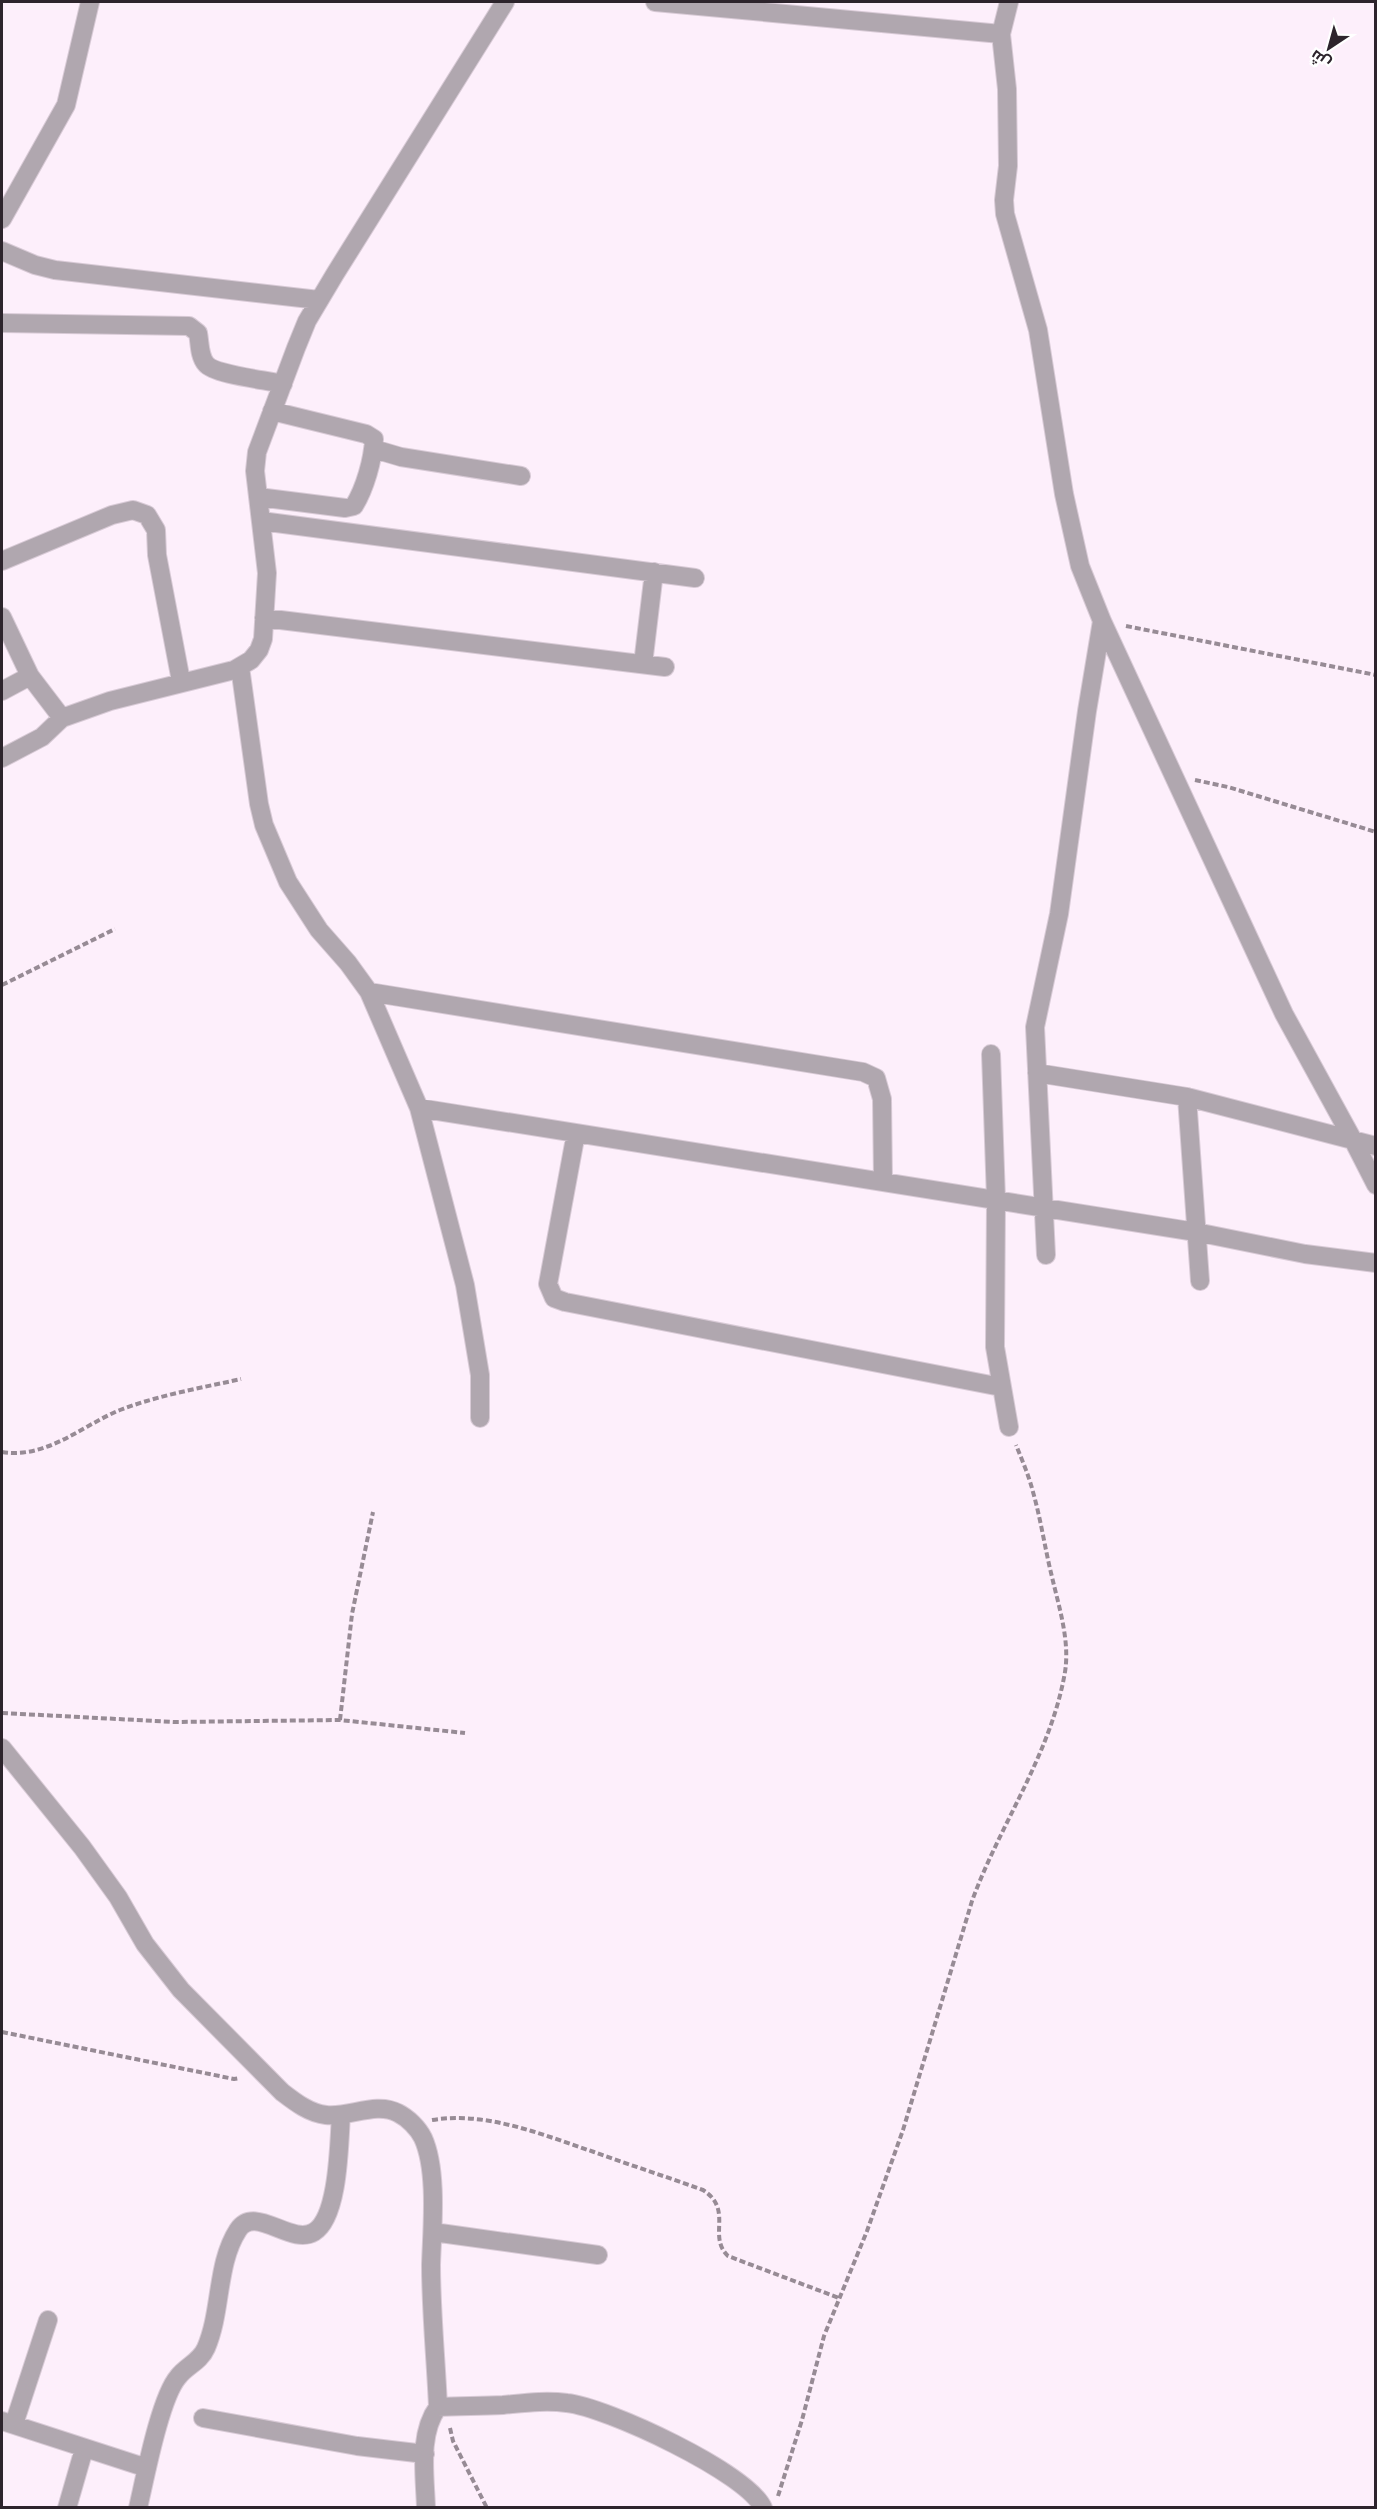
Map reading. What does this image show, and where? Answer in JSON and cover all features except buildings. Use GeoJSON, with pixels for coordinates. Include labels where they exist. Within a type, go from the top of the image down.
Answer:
{"type":"FeatureCollection","features":[{"type":"Feature","properties":{"kind":"street"},"geometry":{"type":"LineString","coordinates":[[2,219],[66,105],[90,2]]}},
{"type":"Feature","properties":{"kind":"street"},"geometry":{"type":"LineString","coordinates":[[2,758],[42,737],[62,718],[110,701],[240,667],[251,660],[259,650],[263,639],[267,573],[255,471],[257,452],[272,411],[303,330],[319,300],[505,2]]}},
{"type":"Feature","properties":{"kind":"street"},"geometry":{"type":"LineString","coordinates":[[655,2],[1001,33]]}},
{"type":"Feature","properties":{"kind":"street"},"geometry":{"type":"LineString","coordinates":[[1009,2],[1001,33],[1007,100],[1008,166],[1004,200],[1005,214],[1038,330],[1064,494],[1080,566],[1102,621],[1284,1014],[1376,1185]]}},
{"type":"Feature","properties":{"kind":"street"},"geometry":{"type":"LineString","coordinates":[[2,251],[35,265],[55,270],[319,300]]}},
{"type":"Feature","properties":{"kind":"street"},"geometry":{"type":"LineString","coordinates":[[2,322],[189,326],[198,333],[202,359],[207,366],[220,371],[283,384]]}},
{"type":"Feature","properties":{"kind":"street"},"geometry":{"type":"LineString","coordinates":[[258,497],[345,508],[354,506],[360,497],[374,449],[374,439],[366,434],[272,411]]}},
{"type":"Feature","properties":{"kind":"street"},"geometry":{"type":"LineString","coordinates":[[374,449],[401,457],[521,476]]}},
{"type":"Feature","properties":{"kind":"street"},"geometry":{"type":"LineString","coordinates":[[2,561],[112,515],[133,510],[147,515],[156,530],[157,555],[181,681]]}},
{"type":"Feature","properties":{"kind":"street"},"geometry":{"type":"LineString","coordinates":[[261,521],[695,578]]}},
{"type":"Feature","properties":{"kind":"street"},"geometry":{"type":"LineString","coordinates":[[643,664],[654,573]]}},
{"type":"Feature","properties":{"kind":"street"},"geometry":{"type":"LineString","coordinates":[[2,617],[30,676],[62,718]]}},
{"type":"Feature","properties":{"kind":"street"},"geometry":{"type":"LineString","coordinates":[[264,618],[665,667]]}},
{"type":"Feature","properties":{"kind":"street"},"geometry":{"type":"LineString","coordinates":[[1046,1255],[1035,1027],[1059,914],[1086,711],[1102,621]]}},
{"type":"Feature","properties":{"kind":"street"},"geometry":{"type":"LineString","coordinates":[[240,667],[264,825],[288,882],[303,907],[369,993],[419,1108],[465,1286],[480,1375],[480,1418]]}},
{"type":"Feature","properties":{"kind":"street"},"geometry":{"type":"LineString","coordinates":[[2,691],[30,676]]}},
{"type":"Feature","properties":{"kind":"street"},"geometry":{"type":"LineString","coordinates":[[369,993],[863,1072],[876,1078],[882,1099],[883,1181]]}},
{"type":"Feature","properties":{"kind":"street"},"geometry":{"type":"LineString","coordinates":[[991,1054],[996,1199],[994,1337],[1009,1427]]}},
{"type":"Feature","properties":{"kind":"street"},"geometry":{"type":"LineString","coordinates":[[1037,1073],[1186,1097],[1376,1146]]}},
{"type":"Feature","properties":{"kind":"street"},"geometry":{"type":"LineString","coordinates":[[1186,1097],[1200,1281]]}},
{"type":"Feature","properties":{"kind":"street"},"geometry":{"type":"LineString","coordinates":[[419,1108],[996,1199],[1196,1232],[1305,1254],[1376,1263]]}},
{"type":"Feature","properties":{"kind":"street"},"geometry":{"type":"LineString","coordinates":[[576,1133],[548,1284],[554,1298],[1001,1387]]}},
{"type":"Feature","properties":{"kind":"street"},"geometry":{"type":"LineString","coordinates":[[2,1748],[82,1847],[118,1897],[161,1965],[181,1990],[261,2073],[299,2104],[322,2114],[341,2115],[388,2109],[398,2112],[413,2124],[423,2139],[428,2155],[433,2232],[431,2266],[442,2407]]}},
{"type":"Feature","properties":{"kind":"street"},"geometry":{"type":"LineString","coordinates":[[138,2508],[168,2396],[178,2377],[206,2350],[230,2249],[240,2227],[247,2222],[258,2221],[299,2235],[308,2235],[321,2227],[328,2212],[333,2189],[341,2115]]}},
{"type":"Feature","properties":{"kind":"street"},"geometry":{"type":"LineString","coordinates":[[433,2232],[598,2255]]}},
{"type":"Feature","properties":{"kind":"street"},"geometry":{"type":"LineString","coordinates":[[48,2320],[8,2422],[147,2468]]}},
{"type":"Feature","properties":{"kind":"street"},"geometry":{"type":"LineString","coordinates":[[426,2508],[425,2454],[429,2420],[442,2407],[538,2401],[595,2408],[660,2436],[710,2464],[770,2504]]}},
{"type":"Feature","properties":{"kind":"street"},"geometry":{"type":"LineString","coordinates":[[203,2418],[357,2446],[425,2454]]}},
{"type":"Feature","properties":{"kind":"street"},"geometry":{"type":"LineString","coordinates":[[67,2508],[84,2448]]}},
{"type":"Feature","properties":{"kind":"path"},"geometry":{"type":"LineString","coordinates":[[1102,621],[1376,675]]}},
{"type":"Feature","properties":{"kind":"path"},"geometry":{"type":"LineString","coordinates":[[1174,779],[1204,781],[1228,787],[1376,832]]}},
{"type":"Feature","properties":{"kind":"path"},"geometry":{"type":"LineString","coordinates":[[2,985],[115,929]]}},
{"type":"Feature","properties":{"kind":"path"},"geometry":{"type":"LineString","coordinates":[[2,1452],[18,1453],[42,1449],[128,1407],[241,1379]]}},
{"type":"Feature","properties":{"kind":"path"},"geometry":{"type":"LineString","coordinates":[[770,2504],[802,2420],[824,2336],[867,2231],[903,2130],[972,1901],[983,1871],[1016,1806],[1037,1757],[1060,1692],[1065,1670],[1066,1647],[1062,1622],[1033,1491],[1009,1427]]}},
{"type":"Feature","properties":{"kind":"path"},"geometry":{"type":"LineString","coordinates":[[340,1720],[352,1614],[374,1512]]}},
{"type":"Feature","properties":{"kind":"path"},"geometry":{"type":"LineString","coordinates":[[2,1713],[175,1722],[340,1720],[465,1733]]}},
{"type":"Feature","properties":{"kind":"path"},"geometry":{"type":"LineString","coordinates":[[2,2032],[234,2079],[261,2073]]}},
{"type":"Feature","properties":{"kind":"path"},"geometry":{"type":"LineString","coordinates":[[413,2124],[444,2118],[467,2118],[511,2126],[561,2140],[703,2190],[720,2207],[720,2244],[728,2256],[838,2298]]}},
{"type":"Feature","properties":{"kind":"path"},"geometry":{"type":"LineString","coordinates":[[442,2407],[453,2440],[487,2508]]}}]}
